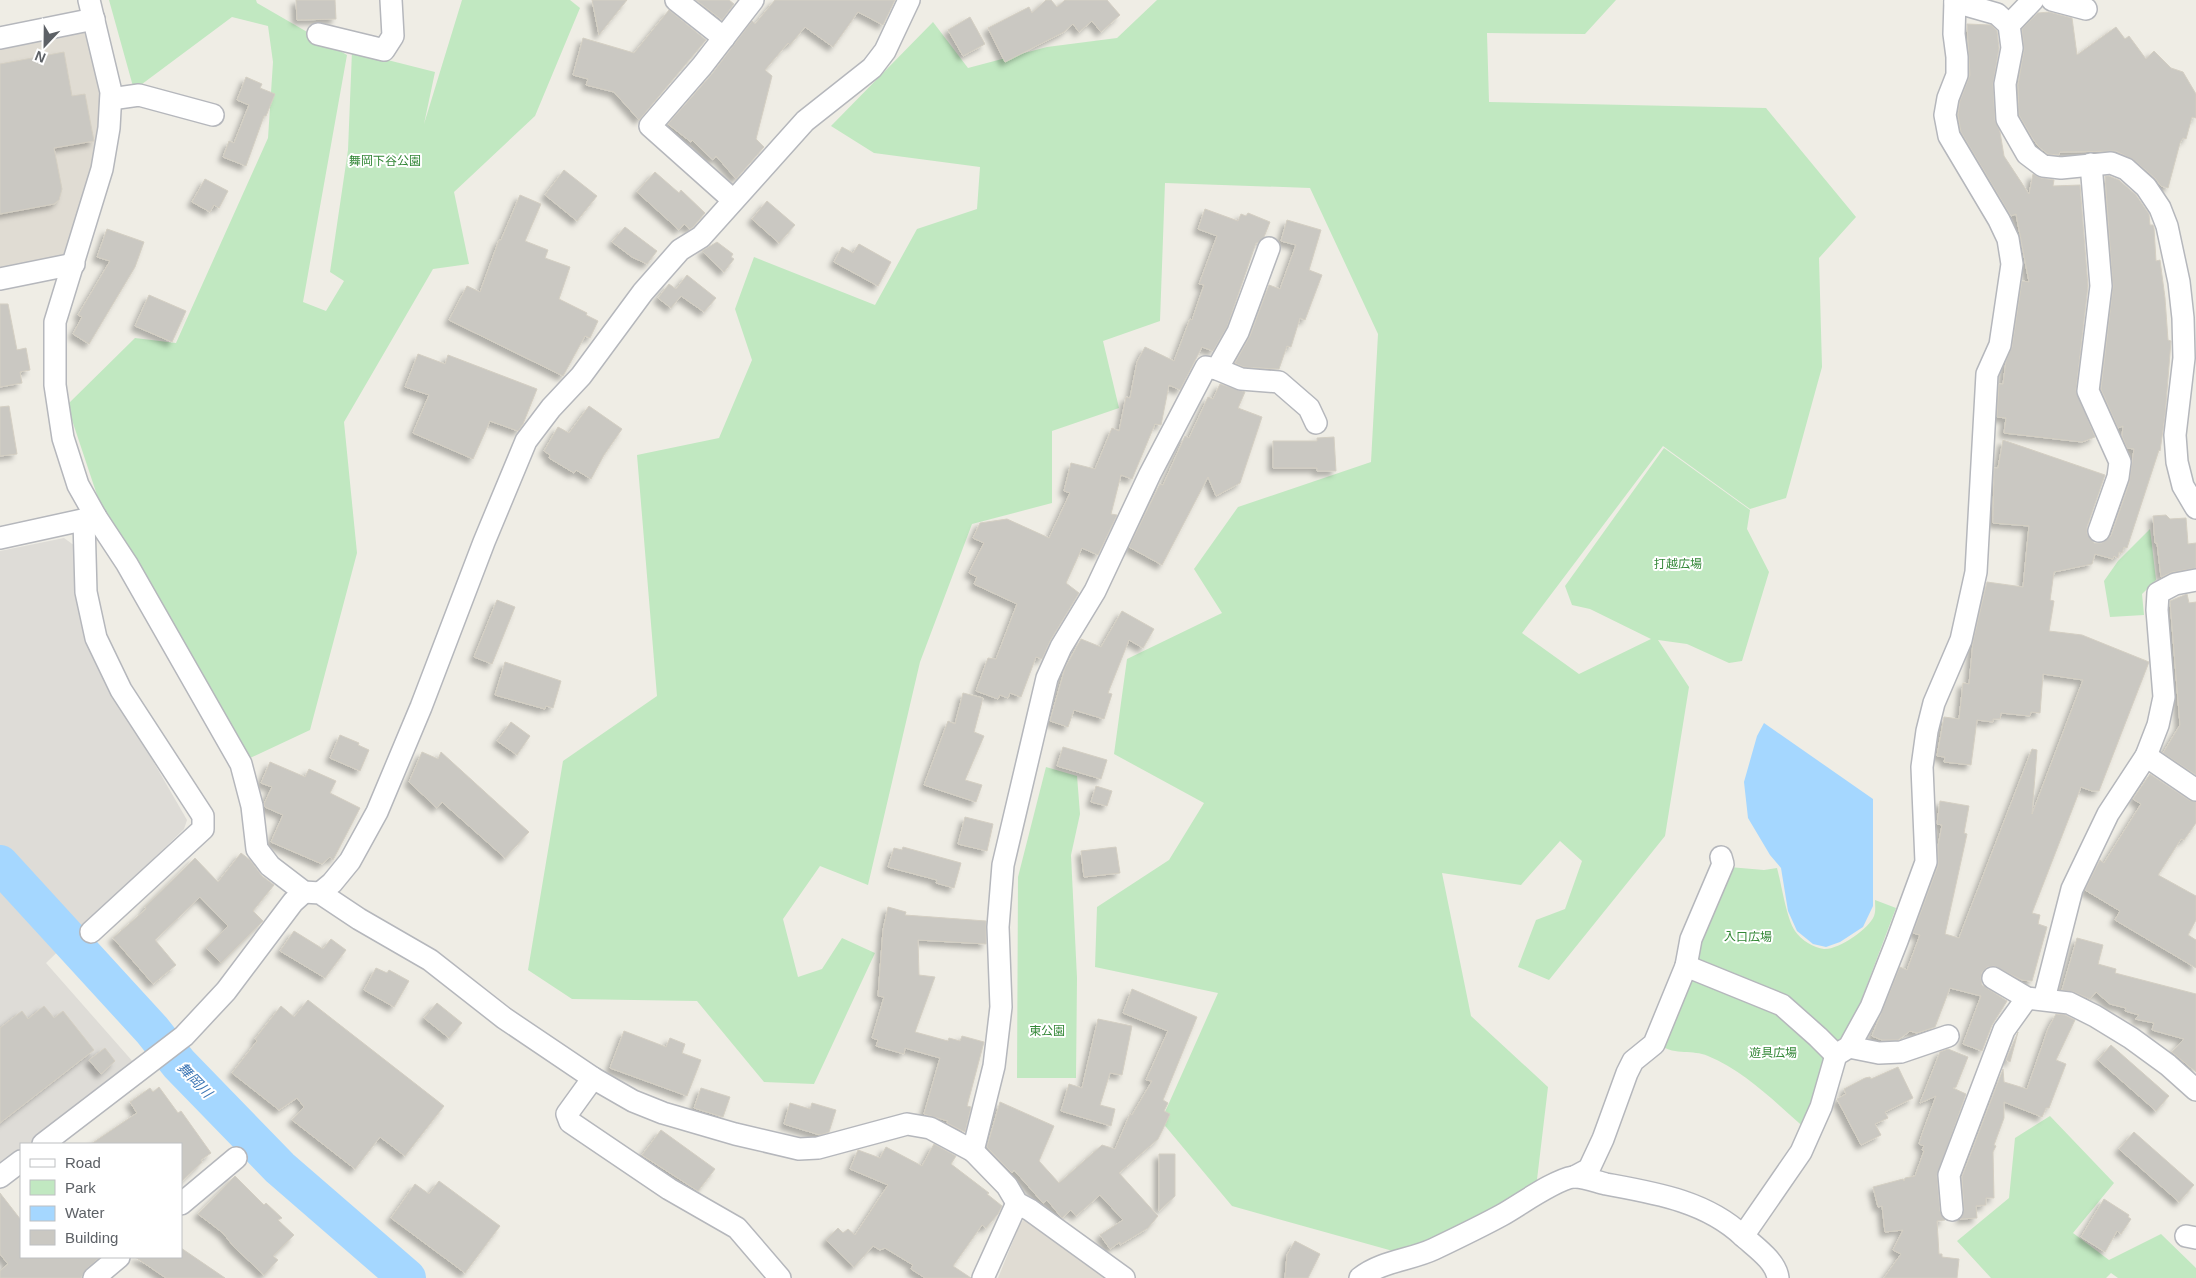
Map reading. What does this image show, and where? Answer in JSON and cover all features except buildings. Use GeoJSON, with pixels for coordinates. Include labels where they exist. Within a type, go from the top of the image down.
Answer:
{"type":"FeatureCollection","features":[{"type":"Feature","properties":{"kind":"street"},"geometry":{"type":"LineString","coordinates":[[318,34],[384,50],[394,36],[391,0]]}},
{"type":"Feature","properties":{"kind":"street"},"geometry":{"type":"LineString","coordinates":[[676,0],[724,38]]}},
{"type":"Feature","properties":{"kind":"street"},"geometry":{"type":"LineString","coordinates":[[733,200],[650,126],[724,38],[753,0]]}},
{"type":"Feature","properties":{"kind":"street"},"geometry":{"type":"LineString","coordinates":[[44,1143],[178,1041],[226,991],[293,902],[332,883],[350,861],[377,812],[421,707],[484,542],[526,441],[551,408],[582,376],[643,292],[680,250],[701,237],[805,121],[872,68],[886,51],[909,0]]}},
{"type":"Feature","properties":{"kind":"street"},"geometry":{"type":"LineString","coordinates":[[2009,25],[2033,0]]}},
{"type":"Feature","properties":{"kind":"street"},"geometry":{"type":"LineString","coordinates":[[2052,0],[2086,9]]}},
{"type":"Feature","properties":{"kind":"street"},"geometry":{"type":"LineString","coordinates":[[1743,1236],[1801,1152],[1843,1051],[1874,998],[1926,862],[1922,767],[1927,731],[1934,703],[1961,640],[1976,572],[1987,374],[2000,345],[2012,264],[2008,239],[1999,220],[1949,136],[1945,115],[1948,98],[1957,75],[1958,57],[1954,34],[1955,1],[1997,14],[2009,25],[2012,48],[2005,84],[2007,119],[2027,154],[2043,166],[2061,168],[2111,163],[2126,169],[2146,187],[2160,208],[2167,226],[2179,282],[2183,318],[2184,358],[2175,434],[2187,462],[2183,486],[2196,508]]}},
{"type":"Feature","properties":{"kind":"street"},"geometry":{"type":"LineString","coordinates":[[0,38],[91,9],[111,92],[111,99],[109,128],[102,169],[74,264],[62,294],[55,322],[55,384],[63,438],[90,518],[127,564],[241,764],[252,806],[257,849],[270,866],[312,893],[430,960],[504,1018],[593,1078],[633,1101],[735,1134],[799,1149],[818,1148],[907,1124],[930,1128],[973,1151],[1007,1186],[1017,1203],[1030,1210],[1124,1278]]}},
{"type":"Feature","properties":{"kind":"street"},"geometry":{"type":"LineString","coordinates":[[111,99],[139,96],[213,114]]}},
{"type":"Feature","properties":{"kind":"street"},"geometry":{"type":"LineString","coordinates":[[2091,164],[2101,286],[2088,391],[2120,462],[2118,477],[2100,531]]}},
{"type":"Feature","properties":{"kind":"street"},"geometry":{"type":"LineString","coordinates":[[1217,369],[1238,332],[1269,248]]}},
{"type":"Feature","properties":{"kind":"street"},"geometry":{"type":"LineString","coordinates":[[0,279],[74,264]]}},
{"type":"Feature","properties":{"kind":"street"},"geometry":{"type":"LineString","coordinates":[[973,1151],[994,1066],[1001,1007],[998,927],[1003,866],[1047,678],[1061,647],[1095,591],[1150,474],[1206,367],[1217,369],[1242,379],[1279,382],[1309,408],[1316,423]]}},
{"type":"Feature","properties":{"kind":"street"},"geometry":{"type":"LineString","coordinates":[[0,538],[90,518]]}},
{"type":"Feature","properties":{"kind":"street"},"geometry":{"type":"LineString","coordinates":[[90,518],[86,592],[96,638],[120,690],[203,816],[203,829],[91,932]]}},
{"type":"Feature","properties":{"kind":"street"},"geometry":{"type":"LineString","coordinates":[[1952,1210],[1949,1174],[2004,1030],[2035,998],[2072,889],[2108,814],[2146,756],[2158,725],[2164,697],[2157,610],[2158,593],[2175,584],[2196,580]]}},
{"type":"Feature","properties":{"kind":"street"},"geometry":{"type":"LineString","coordinates":[[2146,756],[2196,790]]}},
{"type":"Feature","properties":{"kind":"street"},"geometry":{"type":"LineString","coordinates":[[1360,1278],[1366,1273],[1394,1262],[1418,1257],[1588,1169],[1602,1139],[1632,1061],[1654,1044],[1686,966],[1692,939],[1723,864],[1721,857]]}},
{"type":"Feature","properties":{"kind":"street"},"geometry":{"type":"LineString","coordinates":[[1686,966],[1782,1006],[1818,1037],[1843,1051],[1901,1052],[1948,1036]]}},
{"type":"Feature","properties":{"kind":"street"},"geometry":{"type":"LineString","coordinates":[[1993,978],[2035,998],[2069,1003],[2095,1016],[2168,1065],[2196,1090]]}},
{"type":"Feature","properties":{"kind":"street"},"geometry":{"type":"LineString","coordinates":[[593,1078],[567,1114],[570,1122],[669,1189],[738,1228],[780,1278]]}},
{"type":"Feature","properties":{"kind":"street"},"geometry":{"type":"LineString","coordinates":[[182,1203],[236,1158]]}},
{"type":"Feature","properties":{"kind":"street"},"geometry":{"type":"LineString","coordinates":[[0,1177],[20,1162]]}},
{"type":"Feature","properties":{"kind":"street"},"geometry":{"type":"LineString","coordinates":[[1574,1177],[1672,1198],[1699,1208],[1729,1223],[1769,1261],[1778,1278]]}},
{"type":"Feature","properties":{"kind":"street"},"geometry":{"type":"LineString","coordinates":[[983,1278],[1017,1203]]}},
{"type":"Feature","properties":{"kind":"street"},"geometry":{"type":"LineString","coordinates":[[94,1278],[118,1258]]}},
{"type":"Feature","properties":{"kind":"shaded area"},"geometry":{"type":"Polygon","coordinates":[[[80,30],[91,35],[105,89],[102,141],[65,258],[0,272],[0,47],[80,30]]]}},
{"type":"Feature","properties":{"kind":"shaded area"},"geometry":{"type":"Polygon","coordinates":[[[64,538],[75,546],[78,562],[80,618],[90,652],[187,820],[184,829],[46,963],[134,1063],[30,1143],[20,1143],[20,1151],[0,1167],[0,551],[64,538]]]}},
{"type":"Feature","properties":{"kind":"shaded area"},"geometry":{"type":"Polygon","coordinates":[[[1026,1217],[1111,1278],[998,1278],[1020,1224],[1026,1217]]]}},
{"type":"Feature","properties":{"kind":"green space","name":"舞岡下谷公園"},"geometry":{"type":"Polygon","coordinates":[[[109,0],[256,0],[257,3],[347,55],[303,302],[326,311],[344,281],[330,272],[348,150],[352,51],[435,72],[424,124],[462,0],[570,0],[580,8],[535,116],[454,192],[469,264],[433,269],[344,422],[357,553],[310,730],[250,758],[102,510],[67,405],[135,338],[176,343],[268,138],[273,62],[268,26],[232,17],[134,90],[109,0]]]}},
{"type":"Feature","properties":{"kind":"green space","name":"打越広場"},"geometry":{"type":"Polygon","coordinates":[[[1157,0],[1616,0],[1585,34],[1487,33],[1489,102],[1766,108],[1856,217],[1819,258],[1822,367],[1786,498],[1750,509],[1663,446],[1522,633],[1579,674],[1651,639],[1590,609],[1572,605],[1565,586],[1664,448],[1750,510],[1747,529],[1769,572],[1742,661],[1729,663],[1687,644],[1658,640],[1689,687],[1665,836],[1549,980],[1518,967],[1536,920],[1565,909],[1582,861],[1560,841],[1521,885],[1442,873],[1471,1016],[1548,1087],[1536,1188],[1400,1253],[1232,1206],[1161,1121],[1218,993],[1095,967],[1097,907],[1169,860],[1204,803],[1114,754],[1127,659],[1222,613],[1194,569],[1238,507],[1371,462],[1378,334],[1310,188],[1165,183],[1160,321],[1103,341],[1119,408],[1052,431],[1052,503],[972,524],[920,662],[868,885],[820,866],[783,919],[798,977],[822,969],[842,938],[875,953],[814,1084],[764,1082],[697,1001],[572,999],[528,970],[563,761],[657,696],[637,455],[719,438],[752,360],[735,309],[754,257],[875,305],[917,229],[977,209],[980,167],[874,153],[831,126],[933,22],[968,68],[1047,47],[1117,38],[1157,0]]]}},
{"type":"Feature","properties":{"kind":"green space"},"geometry":{"type":"Polygon","coordinates":[[[2150,529],[2156,580],[2142,594],[2144,615],[2110,617],[2104,581],[2118,561],[2150,529]]]}},
{"type":"Feature","properties":{"kind":"green space","name":"東公園"},"geometry":{"type":"Polygon","coordinates":[[[1046,767],[1077,776],[1080,814],[1071,855],[1077,978],[1076,1078],[1017,1078],[1018,877],[1046,767]]]}},
{"type":"Feature","properties":{"kind":"green space","name":"入口広場"},"geometry":{"type":"Polygon","coordinates":[[[1729,867],[1764,870],[1777,868],[1787,910],[1795,931],[1812,945],[1824,949],[1845,942],[1866,927],[1874,916],[1875,900],[1896,908],[1845,1043],[1839,1044],[1693,964],[1729,867]]]}},
{"type":"Feature","properties":{"kind":"green space","name":"遊具広場"},"geometry":{"type":"Polygon","coordinates":[[[1691,974],[1786,1015],[1827,1055],[1807,1130],[1748,1079],[1722,1063],[1702,1054],[1672,1050],[1659,1045],[1691,974]]]}},
{"type":"Feature","properties":{"kind":"green space"},"geometry":{"type":"Polygon","coordinates":[[[2050,1116],[2114,1183],[2073,1233],[2109,1260],[2161,1234],[2196,1268],[2196,1278],[2118,1278],[2111,1273],[2106,1278],[1991,1278],[1957,1241],[2009,1198],[2015,1138],[2050,1116]]]}},
{"type":"Feature","properties":{"kind":"water"},"geometry":{"type":"Polygon","coordinates":[[[1764,723],[1873,799],[1873,906],[1863,927],[1840,942],[1826,947],[1813,944],[1797,931],[1788,911],[1781,868],[1770,855],[1748,818],[1744,782],[1757,736],[1764,723]]]}},
{"type":"Feature","properties":{"kind":"waterway","name":"舞岡川"},"geometry":{"type":"LineString","coordinates":[[0,864],[152,1030],[179,1064],[280,1168],[407,1278]]}}]}
